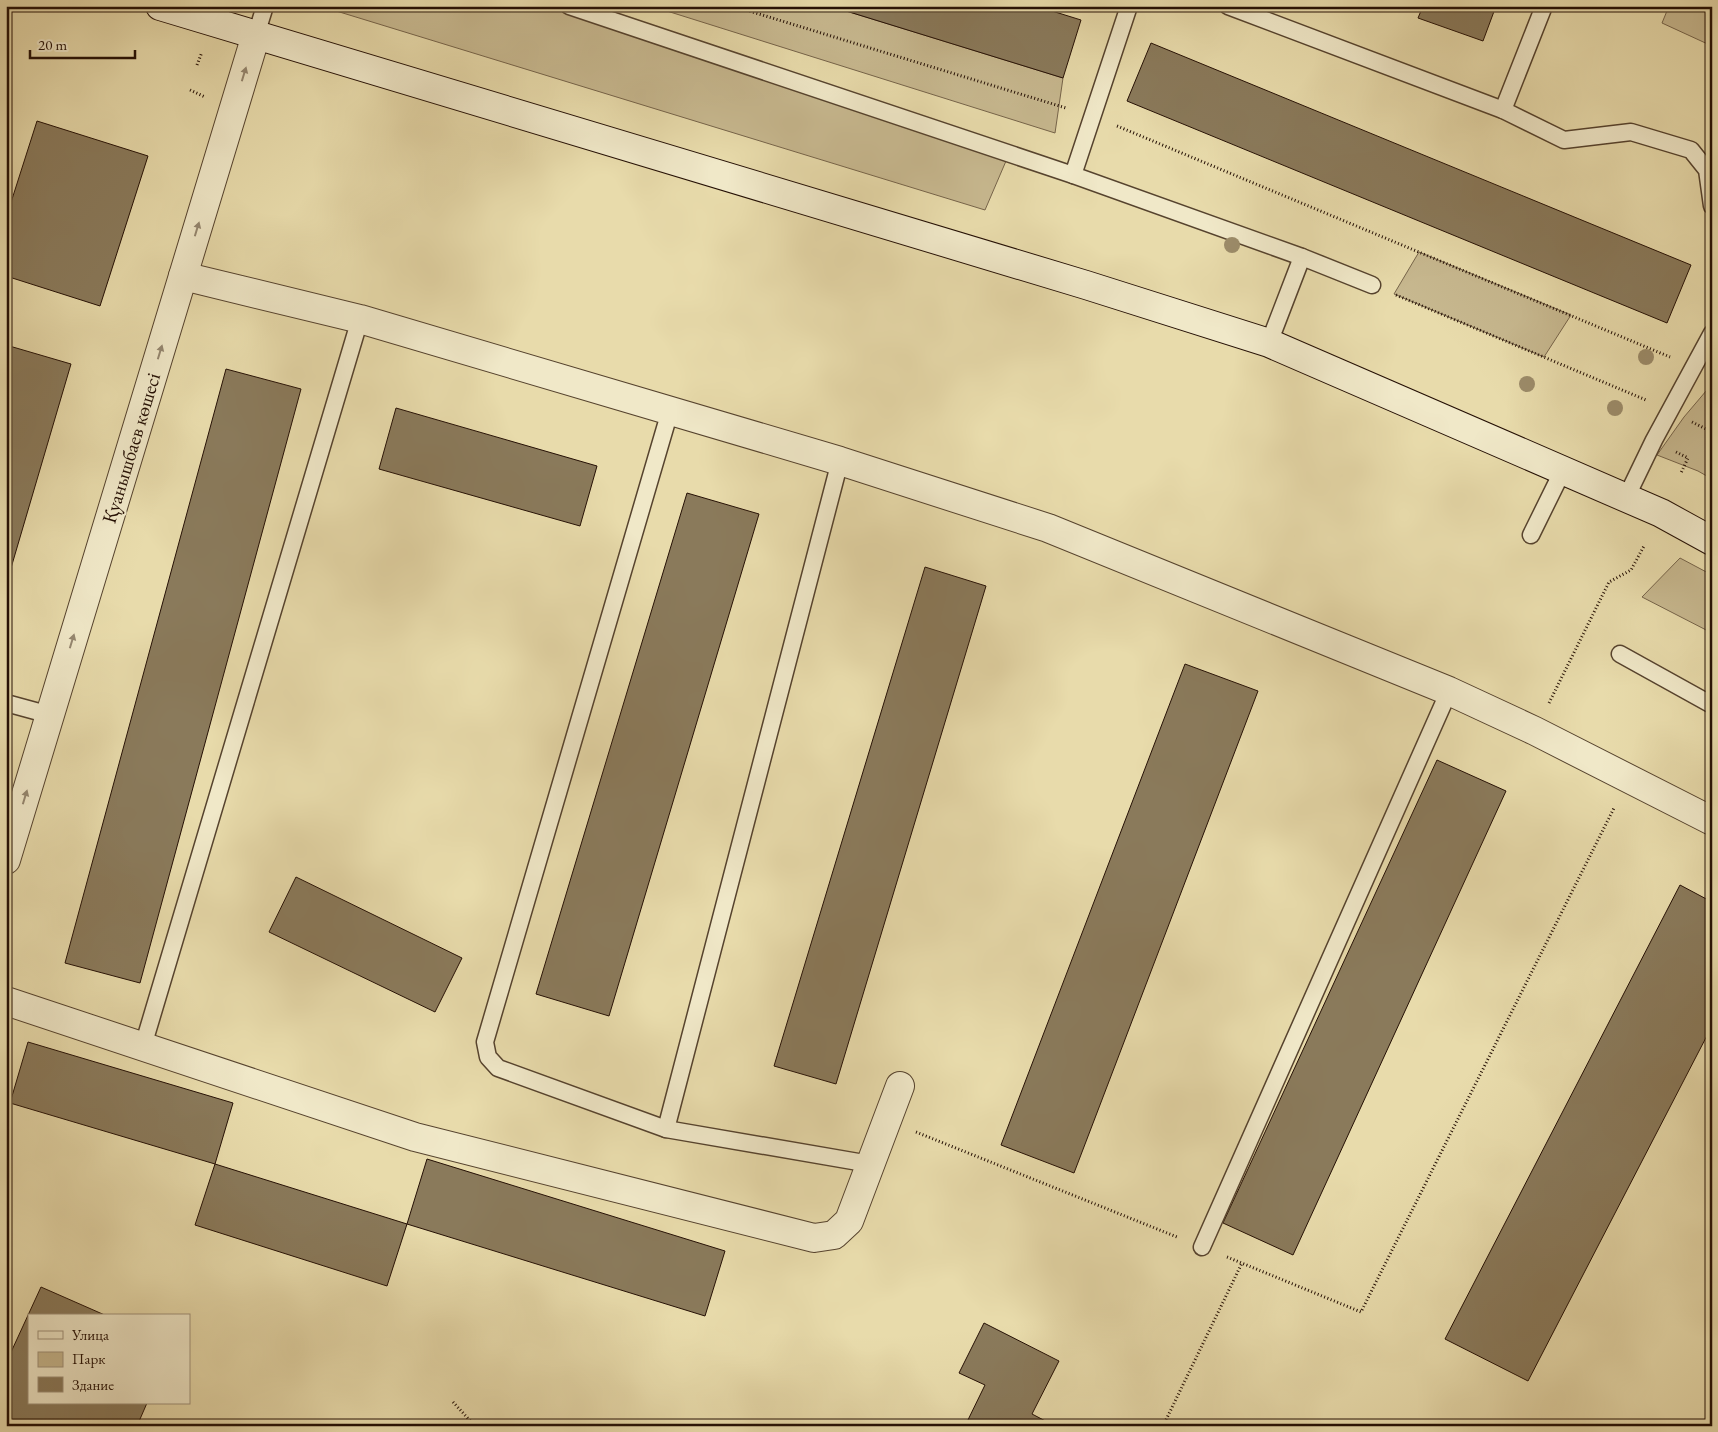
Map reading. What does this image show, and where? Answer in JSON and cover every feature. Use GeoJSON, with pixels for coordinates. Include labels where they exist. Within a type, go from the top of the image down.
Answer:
{"type":"FeatureCollection","features":[{"type":"Feature","properties":{"kind":"street"},"geometry":{"type":"LineString","coordinates":[[160,6],[1086,285],[1269,343],[1661,513],[1712,541]]}},
{"type":"Feature","properties":{"kind":"street","name":"Қуанышбаев көшесі"},"geometry":{"type":"LineString","coordinates":[[6,860],[256,35]]}},
{"type":"Feature","properties":{"kind":"street"},"geometry":{"type":"LineString","coordinates":[[183,276],[360,319],[840,461],[1048,528],[1449,691],[1535,731],[1712,821]]}},
{"type":"Feature","properties":{"kind":"street"},"geometry":{"type":"LineString","coordinates":[[6,1001],[415,1136],[814,1238],[834,1235],[849,1221],[900,1086]]}},
{"type":"Feature","properties":{"kind":"lane"},"geometry":{"type":"LineString","coordinates":[[256,35],[265,6]]}},
{"type":"Feature","properties":{"kind":"lane"},"geometry":{"type":"LineString","coordinates":[[569,6],[1073,175],[1302,257],[1372,285]]}},
{"type":"Feature","properties":{"kind":"lane"},"geometry":{"type":"LineString","coordinates":[[1073,175],[1129,6]]}},
{"type":"Feature","properties":{"kind":"lane"},"geometry":{"type":"LineString","coordinates":[[1228,6],[1503,110],[1564,140],[1631,132],[1690,150],[1707,170],[1712,206]]}},
{"type":"Feature","properties":{"kind":"lane"},"geometry":{"type":"LineString","coordinates":[[1503,110],[1544,6]]}},
{"type":"Feature","properties":{"kind":"lane"},"geometry":{"type":"LineString","coordinates":[[1269,343],[1302,257]]}},
{"type":"Feature","properties":{"kind":"lane"},"geometry":{"type":"LineString","coordinates":[[143,1046],[360,319]]}},
{"type":"Feature","properties":{"kind":"lane"},"geometry":{"type":"LineString","coordinates":[[1626,498],[1670,410],[1712,333]]}},
{"type":"Feature","properties":{"kind":"lane"},"geometry":{"type":"LineString","coordinates":[[670,411],[485,1042],[488,1057],[498,1068],[666,1129],[870,1164]]}},
{"type":"Feature","properties":{"kind":"lane"},"geometry":{"type":"LineString","coordinates":[[666,1129],[840,461]]}},
{"type":"Feature","properties":{"kind":"lane"},"geometry":{"type":"LineString","coordinates":[[1531,535],[1562,470]]}},
{"type":"Feature","properties":{"kind":"lane"},"geometry":{"type":"LineString","coordinates":[[1620,654],[1712,705]]}},
{"type":"Feature","properties":{"kind":"lane"},"geometry":{"type":"LineString","coordinates":[[1202,1247],[1449,691]]}},
{"type":"Feature","properties":{"kind":"lane"},"geometry":{"type":"LineString","coordinates":[[6,703],[50,715]]}},
{"type":"Feature","properties":{"kind":"path"},"geometry":{"type":"LineString","coordinates":[[733,6],[1092,116],[1673,358],[1691,372]]}},
{"type":"Feature","properties":{"kind":"path"},"geometry":{"type":"LineString","coordinates":[[197,65],[204,46]]}},
{"type":"Feature","properties":{"kind":"path"},"geometry":{"type":"LineString","coordinates":[[1372,285],[1670,410],[1712,432]]}},
{"type":"Feature","properties":{"kind":"path"},"geometry":{"type":"LineString","coordinates":[[1535,731],[1610,582],[1631,570],[1644,546]]}},
{"type":"Feature","properties":{"kind":"path"},"geometry":{"type":"LineString","coordinates":[[887,1120],[1361,1312],[1629,778]]}},
{"type":"Feature","properties":{"kind":"path"},"geometry":{"type":"LineString","coordinates":[[1163,1426],[1242,1263]]}},
{"type":"Feature","properties":{"kind":"path"},"geometry":{"type":"LineString","coordinates":[[453,1402],[475,1426]]}},
{"type":"Feature","properties":{"kind":"green space"},"geometry":{"type":"Polygon","coordinates":[[[320,6],[555,6],[1009,154],[985,210],[320,6]]]}},
{"type":"Feature","properties":{"kind":"green space"},"geometry":{"type":"Polygon","coordinates":[[[651,6],[830,6],[1063,78],[1055,133],[651,6]]]}},
{"type":"Feature","properties":{"kind":"green space"},"geometry":{"type":"Polygon","coordinates":[[[1669,6],[1712,6],[1712,46],[1662,23],[1669,6]]]}},
{"type":"Feature","properties":{"kind":"green space"},"geometry":{"type":"Polygon","coordinates":[[[1419,252],[1571,315],[1544,357],[1394,294],[1419,252]]]}},
{"type":"Feature","properties":{"kind":"green space"},"geometry":{"type":"Polygon","coordinates":[[[1712,384],[1712,479],[1698,471],[1657,455],[1684,417],[1712,384]]]}},
{"type":"Feature","properties":{"kind":"green space"},"geometry":{"type":"Polygon","coordinates":[[[1680,558],[1712,575],[1712,633],[1642,597],[1680,558]]]}},
{"type":"Feature","properties":{"kind":"building"},"geometry":{"type":"Polygon","coordinates":[[[830,6],[1036,6],[1081,20],[1063,78],[830,6]]]}},
{"type":"Feature","properties":{"kind":"building"},"geometry":{"type":"Polygon","coordinates":[[[1423,6],[1496,6],[1483,41],[1418,18],[1423,6]]]}},
{"type":"Feature","properties":{"kind":"building"},"geometry":{"type":"Polygon","coordinates":[[[1151,43],[1691,265],[1667,323],[1127,101],[1151,43]]]}},
{"type":"Feature","properties":{"kind":"building"},"geometry":{"type":"Polygon","coordinates":[[[37,121],[148,156],[100,306],[6,276],[6,218],[37,121]]]}},
{"type":"Feature","properties":{"kind":"building"},"geometry":{"type":"Polygon","coordinates":[[[6,345],[71,364],[6,585],[6,345]]]}},
{"type":"Feature","properties":{"kind":"building"},"geometry":{"type":"Polygon","coordinates":[[[226,369],[301,389],[140,983],[65,963],[226,369]]]}},
{"type":"Feature","properties":{"kind":"building"},"geometry":{"type":"Polygon","coordinates":[[[396,408],[597,466],[580,526],[379,469],[396,408]]]}},
{"type":"Feature","properties":{"kind":"building"},"geometry":{"type":"Polygon","coordinates":[[[687,493],[759,514],[609,1016],[536,994],[687,493]]]}},
{"type":"Feature","properties":{"kind":"building"},"geometry":{"type":"Polygon","coordinates":[[[925,567],[986,586],[836,1084],[774,1066],[925,567]]]}},
{"type":"Feature","properties":{"kind":"building"},"geometry":{"type":"Polygon","coordinates":[[[1185,664],[1258,691],[1074,1173],[1001,1145],[1185,664]]]}},
{"type":"Feature","properties":{"kind":"building"},"geometry":{"type":"Polygon","coordinates":[[[1437,760],[1506,791],[1293,1255],[1223,1223],[1437,760]]]}},
{"type":"Feature","properties":{"kind":"building"},"geometry":{"type":"Polygon","coordinates":[[[296,877],[462,958],[435,1012],[269,932],[296,877]]]}},
{"type":"Feature","properties":{"kind":"building"},"geometry":{"type":"Polygon","coordinates":[[[1680,885],[1712,902],[1712,1026],[1528,1381],[1445,1339],[1680,885]]]}},
{"type":"Feature","properties":{"kind":"building"},"geometry":{"type":"Polygon","coordinates":[[[28,1042],[233,1103],[215,1164],[10,1103],[28,1042]]]}},
{"type":"Feature","properties":{"kind":"building"},"geometry":{"type":"Polygon","coordinates":[[[427,1159],[725,1251],[705,1316],[407,1224],[427,1159]]]}},
{"type":"Feature","properties":{"kind":"building"},"geometry":{"type":"Polygon","coordinates":[[[215,1164],[407,1224],[387,1286],[195,1225],[215,1164]]]}},
{"type":"Feature","properties":{"kind":"building"},"geometry":{"type":"Polygon","coordinates":[[[41,1287],[102,1314],[29,1314],[41,1287]]]}},
{"type":"Feature","properties":{"kind":"building"},"geometry":{"type":"Polygon","coordinates":[[[28,1315],[28,1404],[147,1404],[137,1426],[6,1426],[6,1363],[28,1315]]]}},
{"type":"Feature","properties":{"kind":"building"},"geometry":{"type":"Polygon","coordinates":[[[984,1323],[1059,1361],[1032,1414],[1055,1426],[965,1426],[985,1385],[959,1373],[984,1323]]]}}]}
